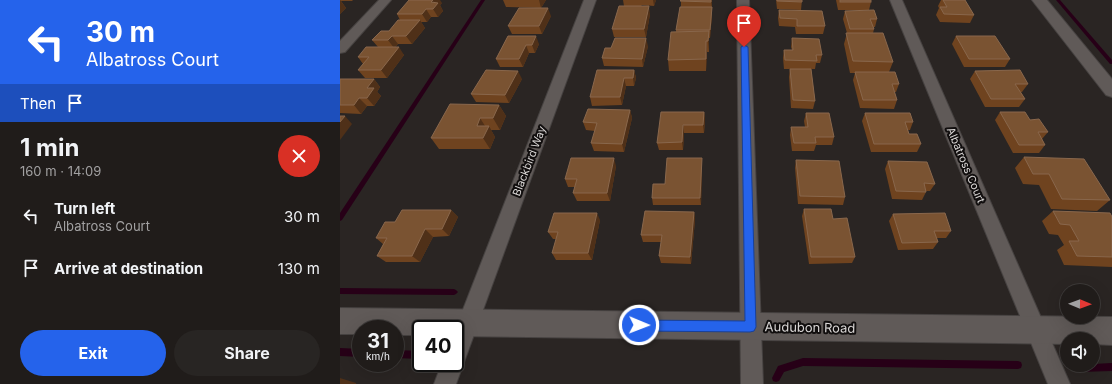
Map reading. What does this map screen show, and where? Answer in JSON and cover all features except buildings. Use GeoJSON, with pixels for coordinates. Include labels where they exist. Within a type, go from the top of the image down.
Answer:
{"type":"FeatureCollection","features":[{"type":"Feature","properties":{"kind":"street"},"geometry":{"type":"LineString","coordinates":[[340,49],[385,0]]}},
{"type":"Feature","properties":{"kind":"street","name":"Blackbird Way"},"geometry":{"type":"LineString","coordinates":[[464,334],[590,0]]}},
{"type":"Feature","properties":{"kind":"street"},"geometry":{"type":"LineString","coordinates":[[743,0],[752,384]]}},
{"type":"Feature","properties":{"kind":"street","name":"Albatross Court"},"geometry":{"type":"LineString","coordinates":[[896,0],[1059,384]]}},
{"type":"Feature","properties":{"kind":"street"},"geometry":{"type":"LineString","coordinates":[[1039,0],[1112,92]]}},
{"type":"Feature","properties":{"kind":"street","name":"Audubon Road"},"geometry":{"type":"LineString","coordinates":[[340,321],[1112,331]]}},
{"type":"Feature","properties":{"kind":"street"},"geometry":{"type":"LineString","coordinates":[[445,384],[450,372]]}},
{"type":"Feature","properties":{"kind":"waterway"},"geometry":{"type":"LineString","coordinates":[[340,218],[483,0]]}},
{"type":"Feature","properties":{"kind":"waterway"},"geometry":{"type":"LineString","coordinates":[[1058,0],[1112,63]]}},
{"type":"Feature","properties":{"kind":"waterway"},"geometry":{"type":"LineString","coordinates":[[340,291],[454,292]]}},
{"type":"Feature","properties":{"kind":"waterway"},"geometry":{"type":"LineString","coordinates":[[340,352],[352,353]]}},
{"type":"Feature","properties":{"kind":"waterway"},"geometry":{"type":"LineString","coordinates":[[404,354],[412,355]]}},
{"type":"Feature","properties":{"kind":"waterway"},"geometry":{"type":"LineString","coordinates":[[776,378],[781,369],[803,362],[1018,365]]}},
{"type":"Feature","properties":{"kind":"waterway"},"geometry":{"type":"LineString","coordinates":[[1100,367],[1112,367]]}},
{"type":"Feature","properties":{"kind":"route"},"geometry":{"type":"LineString","coordinates":[[639,325],[750,327],[744,47]]}}]}
